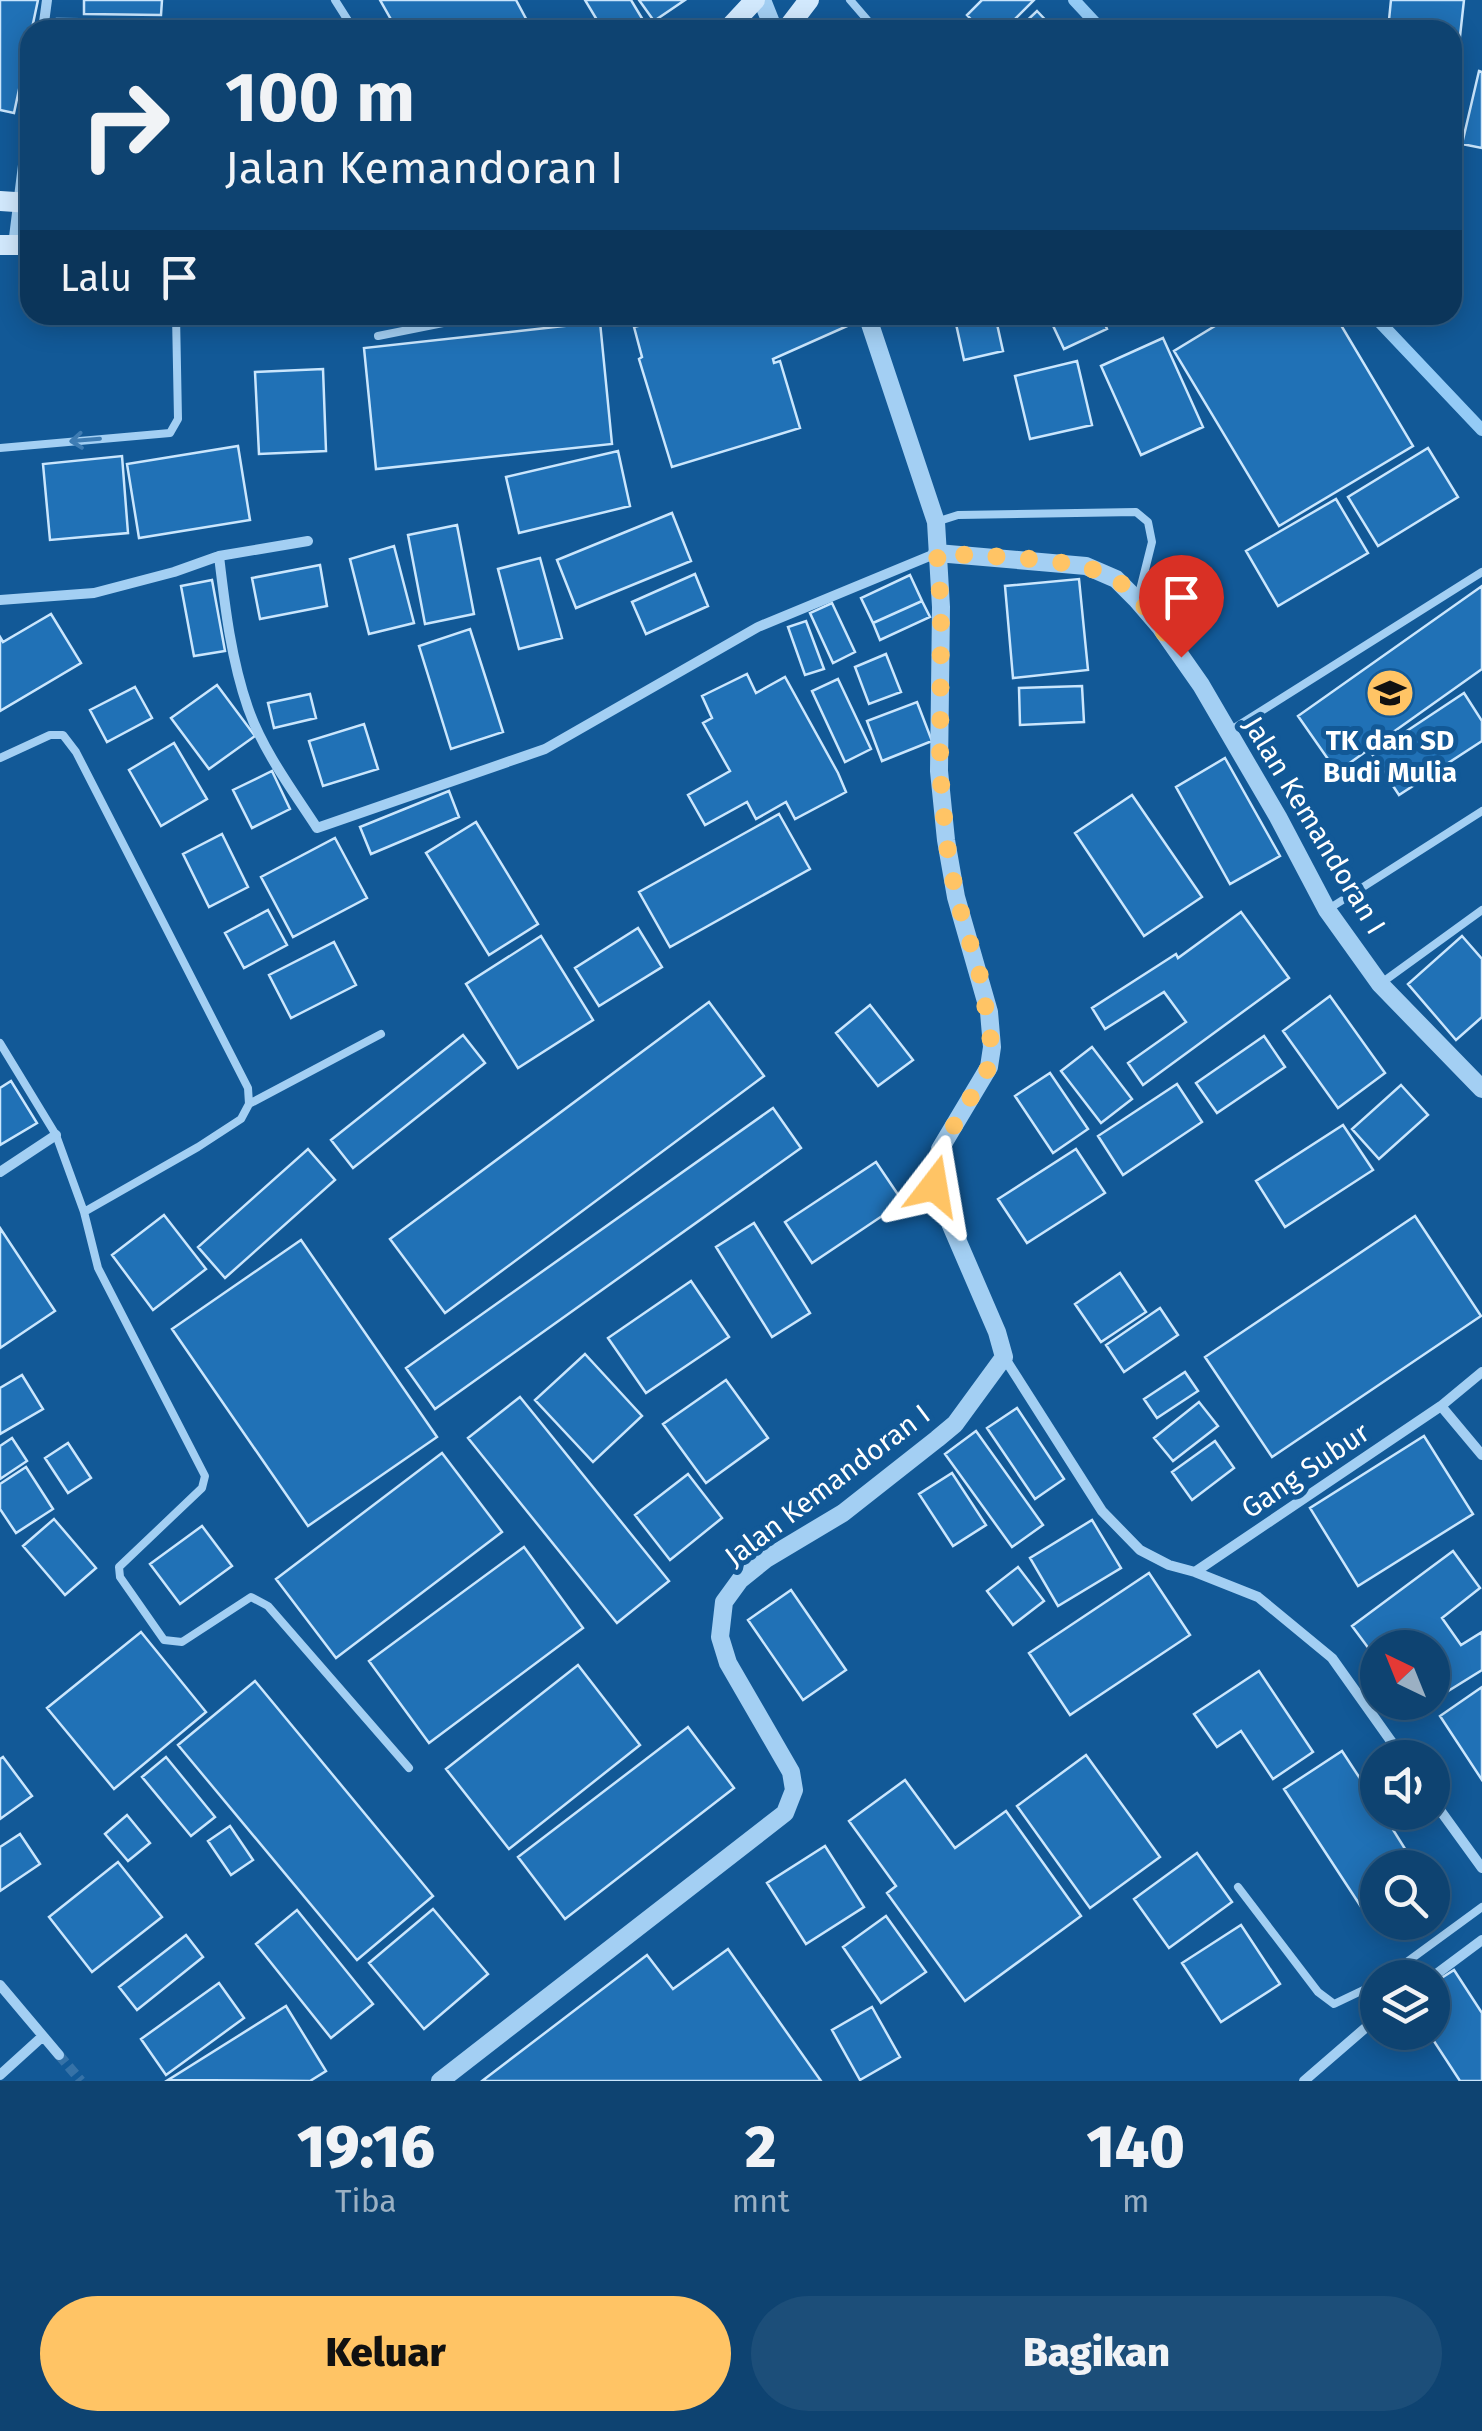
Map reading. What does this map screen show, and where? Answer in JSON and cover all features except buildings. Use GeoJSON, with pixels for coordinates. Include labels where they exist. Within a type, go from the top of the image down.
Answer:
{"type":"FeatureCollection","features":[{"type":"Feature","properties":{"kind":"main road"},"geometry":{"type":"LineString","coordinates":[[737,20],[759,0]]}},
{"type":"Feature","properties":{"kind":"main road"},"geometry":{"type":"LineString","coordinates":[[794,20],[809,0]]}},
{"type":"Feature","properties":{"kind":"street"},"geometry":{"type":"LineString","coordinates":[[14,245],[20,171]]}},
{"type":"Feature","properties":{"kind":"street"},"geometry":{"type":"LineString","coordinates":[[870,325],[936,522],[941,607],[940,771],[946,840],[956,896],[985,996],[992,1048],[989,1067],[940,1149],[934,1186],[998,1332],[1004,1357],[1102,1512],[1140,1550],[1169,1566],[1258,1597],[1332,1658],[1390,1740]]}},
{"type":"Feature","properties":{"kind":"street"},"geometry":{"type":"LineString","coordinates":[[0,600],[94,593],[219,556],[308,542]]}},
{"type":"Feature","properties":{"kind":"street"},"geometry":{"type":"LineString","coordinates":[[219,556],[229,638],[248,710],[279,769],[318,828],[545,749],[758,627],[937,553]]}},
{"type":"Feature","properties":{"kind":"street","name":"Jalan Kemandoran I"},"geometry":{"type":"LineString","coordinates":[[937,553],[1086,566],[1116,580],[1137,600],[1201,685],[1327,910],[1380,984],[1482,1089]]}},
{"type":"Feature","properties":{"kind":"street"},"geometry":{"type":"LineString","coordinates":[[0,1172],[56,1134]]}},
{"type":"Feature","properties":{"kind":"street","name":"Jalan Kemandoran I"},"geometry":{"type":"LineString","coordinates":[[440,2081],[785,1813],[794,1790],[790,1772],[728,1663],[720,1637],[724,1602],[740,1580],[766,1559],[844,1513],[938,1439],[955,1424],[1004,1357]]}},
{"type":"Feature","properties":{"kind":"street","name":"Gang Subur"},"geometry":{"type":"LineString","coordinates":[[1195,1572],[1441,1406],[1482,1372]]}},
{"type":"Feature","properties":{"kind":"street"},"geometry":{"type":"LineString","coordinates":[[1441,1406],[1482,1455]]}},
{"type":"Feature","properties":{"kind":"street"},"geometry":{"type":"LineString","coordinates":[[1450,1824],[1482,1868]]}},
{"type":"Feature","properties":{"kind":"street"},"geometry":{"type":"LineString","coordinates":[[1450,1964],[1482,1940]]}},
{"type":"Feature","properties":{"kind":"street"},"geometry":{"type":"LineString","coordinates":[[0,1985],[59,2055]]}},
{"type":"Feature","properties":{"kind":"street"},"geometry":{"type":"LineString","coordinates":[[1304,2081],[1360,2033]]}},
{"type":"Feature","properties":{"kind":"street"},"geometry":{"type":"LineString","coordinates":[[0,2075],[43,2036]]}},
{"type":"Feature","properties":{"kind":"lane"},"geometry":{"type":"LineString","coordinates":[[850,0],[867,20]]}},
{"type":"Feature","properties":{"kind":"lane"},"geometry":{"type":"LineString","coordinates":[[0,448],[170,433],[178,419],[176,325]]}},
{"type":"Feature","properties":{"kind":"lane"},"geometry":{"type":"LineString","coordinates":[[378,336],[433,325]]}},
{"type":"Feature","properties":{"kind":"lane"},"geometry":{"type":"LineString","coordinates":[[936,522],[958,515],[1136,512],[1148,522],[1152,542],[1137,600]]}},
{"type":"Feature","properties":{"kind":"lane"},"geometry":{"type":"LineString","coordinates":[[1228,732],[1482,572]]}},
{"type":"Feature","properties":{"kind":"lane"},"geometry":{"type":"LineString","coordinates":[[0,758],[50,735],[63,735],[76,752],[248,1088],[248,1104],[241,1119],[84,1212]]}},
{"type":"Feature","properties":{"kind":"lane"},"geometry":{"type":"LineString","coordinates":[[1327,910],[1482,811]]}},
{"type":"Feature","properties":{"kind":"lane"},"geometry":{"type":"LineString","coordinates":[[1380,984],[1482,910]]}},
{"type":"Feature","properties":{"kind":"lane"},"geometry":{"type":"LineString","coordinates":[[248,1104],[382,1034]]}},
{"type":"Feature","properties":{"kind":"lane"},"geometry":{"type":"LineString","coordinates":[[0,1044],[56,1134],[84,1212],[98,1268],[206,1480],[119,1567],[120,1578],[164,1640],[182,1642],[251,1597],[268,1606],[409,1768]]}},
{"type":"Feature","properties":{"kind":"lane"},"geometry":{"type":"LineString","coordinates":[[1238,1887],[1318,1992],[1334,2004],[1360,1992]]}},
{"type":"Feature","properties":{"kind":"lane"},"geometry":{"type":"LineString","coordinates":[[1410,1960],[1482,1907]]}},
{"type":"Feature","properties":{"kind":"waterway"},"geometry":{"type":"LineString","coordinates":[[1074,0],[1093,20]]}},
{"type":"Feature","properties":{"kind":"waterway"},"geometry":{"type":"LineString","coordinates":[[1382,325],[1482,430]]}},
{"type":"Feature","properties":{"kind":"tunnel"},"geometry":{"type":"LineString","coordinates":[[59,2055],[81,2081]]}},
{"type":"Feature","properties":{"kind":"place","name":"TK dan SD Budi Mulia"},"geometry":{"type":"Point","coordinates":[1390,693]}},
{"type":"Feature","properties":{"kind":"route"},"geometry":{"type":"LineString","coordinates":[[934,1186],[940,1149],[992,1058],[988,1012],[956,896],[946,840],[940,771],[941,607],[937,553],[1086,566],[1116,580],[1137,600],[1181,657]]}}]}
